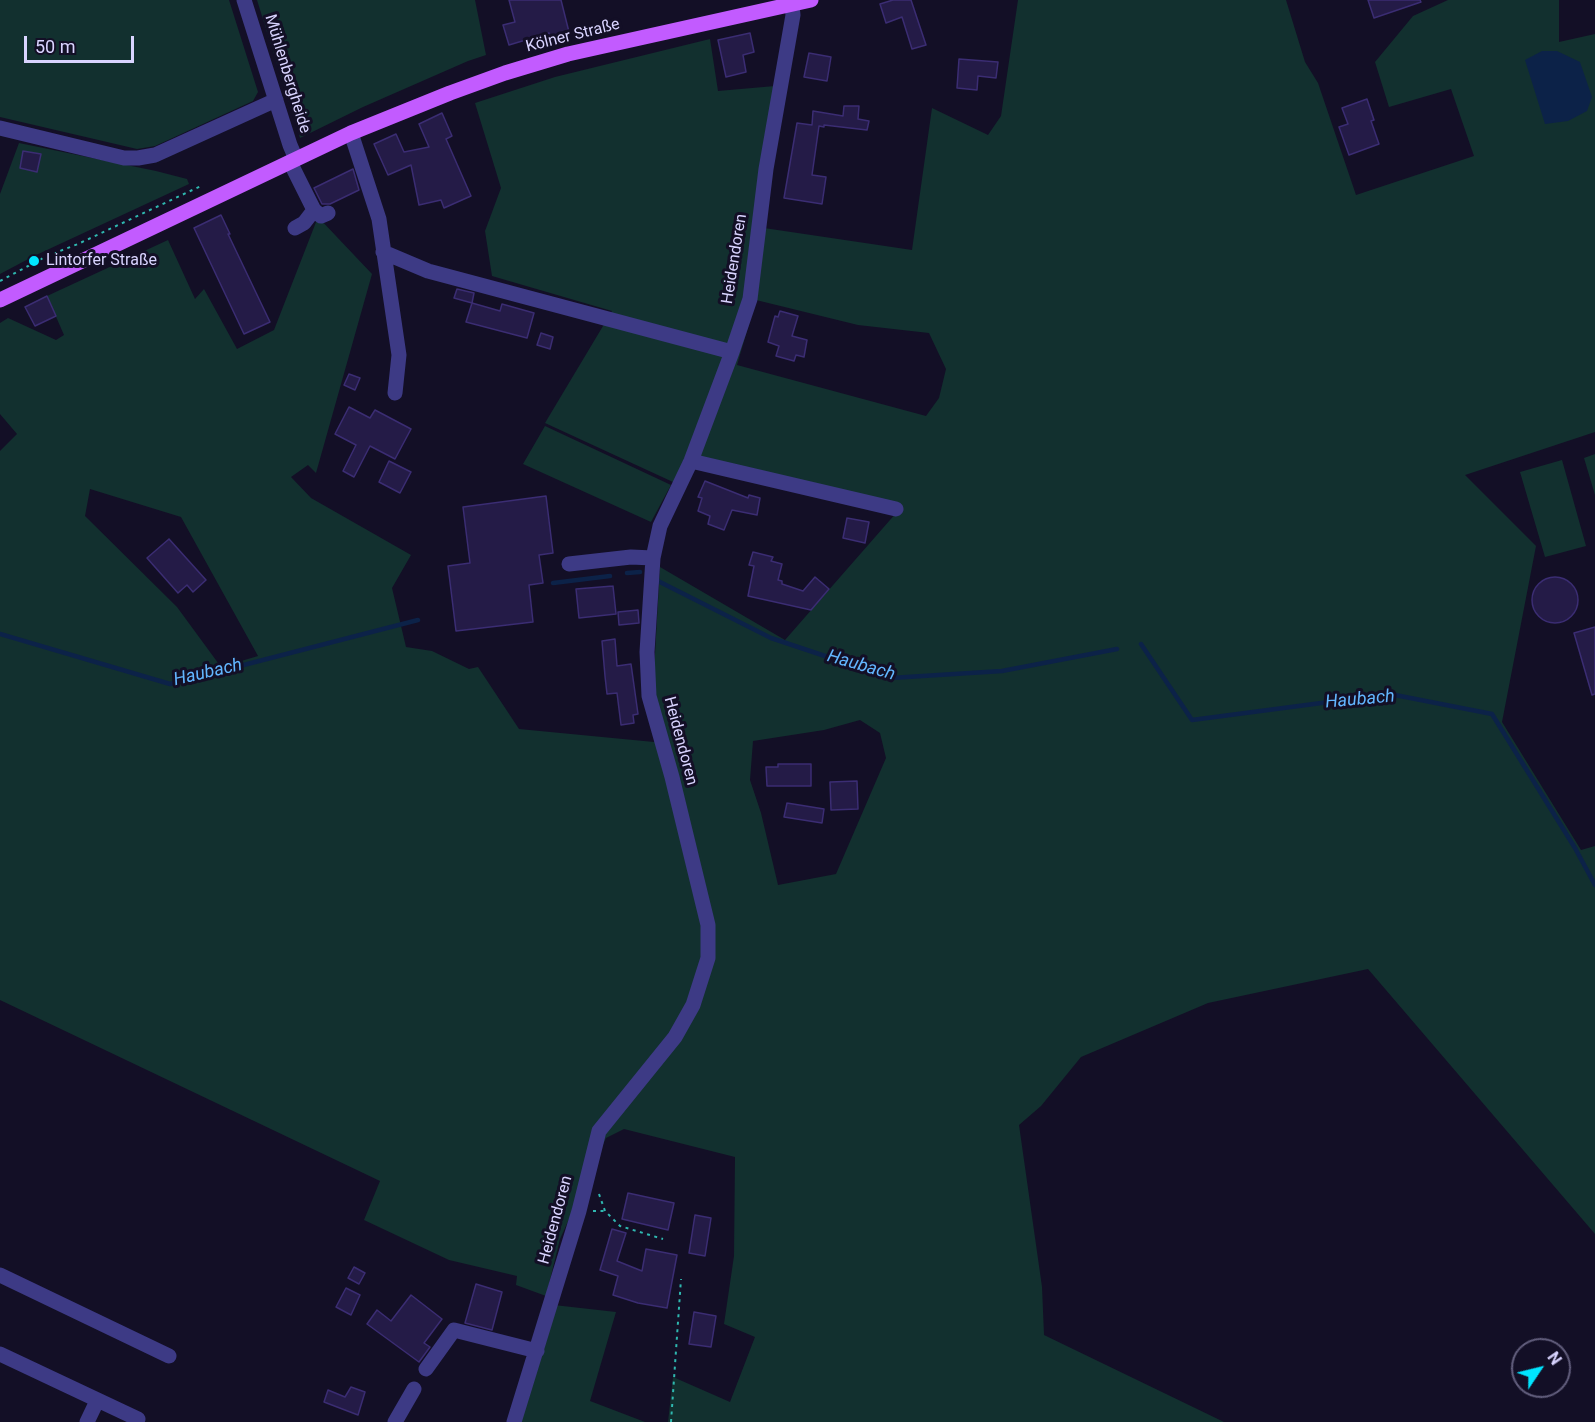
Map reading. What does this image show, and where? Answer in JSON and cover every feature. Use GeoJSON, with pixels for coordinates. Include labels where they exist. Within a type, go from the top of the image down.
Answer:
{"type":"FeatureCollection","features":[{"type":"Feature","properties":{"kind":"main road","name":"Kölner Straße"},"geometry":{"type":"LineString","coordinates":[[0,300],[351,133],[505,73],[568,54],[811,0]]}},
{"type":"Feature","properties":{"kind":"street","name":"Mühlenbergheide"},"geometry":{"type":"LineString","coordinates":[[244,0],[293,160],[321,212],[295,228]]}},
{"type":"Feature","properties":{"kind":"street","name":"Heidendoren"},"geometry":{"type":"LineString","coordinates":[[514,1422],[579,1211],[599,1131],[675,1036],[693,1005],[708,958],[708,925],[672,777],[649,696],[647,651],[653,558],[660,526],[691,461],[750,299],[766,169],[792,5]]}},
{"type":"Feature","properties":{"kind":"street"},"geometry":{"type":"LineString","coordinates":[[0,128],[124,158],[138,158],[155,155],[276,100]]}},
{"type":"Feature","properties":{"kind":"street"},"geometry":{"type":"LineString","coordinates":[[351,133],[379,219],[399,356],[395,393]]}},
{"type":"Feature","properties":{"kind":"street"},"geometry":{"type":"LineString","coordinates":[[383,252],[428,272],[732,352]]}},
{"type":"Feature","properties":{"kind":"street"},"geometry":{"type":"LineString","coordinates":[[691,461],[896,509]]}},
{"type":"Feature","properties":{"kind":"street"},"geometry":{"type":"LineString","coordinates":[[569,564],[631,557],[653,558]]}},
{"type":"Feature","properties":{"kind":"street"},"geometry":{"type":"LineString","coordinates":[[0,1275],[169,1356]]}},
{"type":"Feature","properties":{"kind":"street"},"geometry":{"type":"LineString","coordinates":[[426,1369],[454,1330],[537,1351]]}},
{"type":"Feature","properties":{"kind":"street"},"geometry":{"type":"LineString","coordinates":[[0,1354],[138,1419]]}},
{"type":"Feature","properties":{"kind":"street"},"geometry":{"type":"LineString","coordinates":[[395,1422],[414,1389]]}},
{"type":"Feature","properties":{"kind":"street"},"geometry":{"type":"LineString","coordinates":[[87,1422],[97,1401]]}},
{"type":"Feature","properties":{"kind":"path"},"geometry":{"type":"LineString","coordinates":[[0,281],[47,255],[78,244],[204,185]]}},
{"type":"Feature","properties":{"kind":"path"},"geometry":{"type":"LineString","coordinates":[[605,1211],[620,1226],[663,1239]]}},
{"type":"Feature","properties":{"kind":"path"},"geometry":{"type":"LineString","coordinates":[[671,1422],[681,1279]]}},
{"type":"Feature","properties":{"kind":"green space"},"geometry":{"type":"Polygon","coordinates":[[[0,0],[229,0],[258,92],[253,101],[155,146],[137,149],[0,117],[0,0]]]}},
{"type":"Feature","properties":{"kind":"green space"},"geometry":{"type":"Polygon","coordinates":[[[257,0],[475,0],[486,55],[363,107],[300,138],[257,0]]]}},
{"type":"Feature","properties":{"kind":"green space"},"geometry":{"type":"Polygon","coordinates":[[[1018,0],[1286,0],[1305,62],[1318,83],[1356,195],[1474,156],[1451,89],[1389,107],[1375,62],[1413,16],[1448,0],[1559,0],[1559,42],[1595,34],[1595,432],[1465,475],[1536,546],[1502,722],[1581,850],[1595,846],[1595,1234],[1368,969],[1208,1003],[1081,1057],[1041,1106],[1019,1125],[1042,1287],[1044,1335],[1224,1422],[668,1422],[673,1377],[730,1402],[755,1337],[724,1324],[734,1256],[735,1157],[624,1129],[606,1138],[560,1239],[546,1296],[516,1285],[517,1276],[449,1260],[364,1220],[380,1181],[0,1000],[0,451],[17,434],[0,414],[0,323],[8,318],[56,340],[64,335],[47,296],[168,240],[195,299],[204,289],[237,349],[274,330],[318,217],[372,274],[316,473],[308,465],[291,477],[311,498],[411,555],[392,588],[406,647],[432,651],[469,669],[478,667],[519,729],[654,742],[666,737],[653,689],[660,567],[785,640],[897,512],[692,462],[673,482],[545,423],[612,311],[492,276],[485,231],[501,188],[475,103],[555,77],[710,39],[718,91],[775,86],[764,228],[912,250],[932,108],[988,135],[1001,116],[1018,0]],[[756,300],[737,365],[926,416],[939,398],[946,369],[929,333],[858,325],[756,300]],[[90,489],[85,516],[177,607],[221,667],[258,656],[181,517],[90,489]],[[860,720],[824,730],[753,741],[750,780],[761,813],[778,885],[836,874],[886,758],[880,733],[860,720]]]}},
{"type":"Feature","properties":{"kind":"green space"},"geometry":{"type":"Polygon","coordinates":[[[19,143],[156,171],[187,179],[189,184],[0,274],[0,194],[19,143]]]}},
{"type":"Feature","properties":{"kind":"green space"},"geometry":{"type":"Polygon","coordinates":[[[545,426],[671,485],[651,522],[523,464],[545,426]]]}},
{"type":"Feature","properties":{"kind":"green space"},"geometry":{"type":"Polygon","coordinates":[[[1595,454],[1595,495],[1584,458],[1595,454]]]}},
{"type":"Feature","properties":{"kind":"green space"},"geometry":{"type":"Polygon","coordinates":[[[1562,460],[1586,546],[1545,557],[1520,472],[1562,460]]]}},
{"type":"Feature","properties":{"kind":"green space"},"geometry":{"type":"Polygon","coordinates":[[[545,1304],[616,1312],[590,1401],[645,1422],[508,1422],[545,1304]]]}},
{"type":"Feature","properties":{"kind":"water"},"geometry":{"type":"Polygon","coordinates":[[[1542,51],[1557,51],[1580,62],[1592,97],[1587,111],[1568,121],[1545,124],[1525,60],[1542,51]]]}},
{"type":"Feature","properties":{"kind":"building"},"geometry":{"type":"Polygon","coordinates":[[[509,0],[561,0],[569,32],[550,37],[549,33],[509,45],[503,25],[515,22],[509,0]]]}},
{"type":"Feature","properties":{"kind":"building"},"geometry":{"type":"Polygon","coordinates":[[[893,0],[911,0],[926,45],[912,49],[902,17],[886,23],[880,4],[893,0]]]}},
{"type":"Feature","properties":{"kind":"building"},"geometry":{"type":"Polygon","coordinates":[[[1368,0],[1420,0],[1421,2],[1374,18],[1368,0]]]}},
{"type":"Feature","properties":{"kind":"building"},"geometry":{"type":"Polygon","coordinates":[[[750,33],[754,52],[743,55],[746,72],[726,77],[718,40],[750,33]]]}},
{"type":"Feature","properties":{"kind":"building"},"geometry":{"type":"Polygon","coordinates":[[[809,53],[831,57],[827,81],[804,77],[809,53]]]}},
{"type":"Feature","properties":{"kind":"building"},"geometry":{"type":"Polygon","coordinates":[[[959,59],[998,62],[996,78],[978,76],[977,90],[957,88],[959,59]]]}},
{"type":"Feature","properties":{"kind":"building"},"geometry":{"type":"Polygon","coordinates":[[[1367,99],[1374,120],[1371,121],[1379,144],[1349,155],[1339,127],[1348,124],[1342,108],[1367,99]]]}},
{"type":"Feature","properties":{"kind":"building"},"geometry":{"type":"Polygon","coordinates":[[[844,106],[859,106],[858,119],[869,121],[867,130],[819,126],[812,175],[826,177],[822,204],[784,198],[797,123],[812,125],[813,111],[843,116],[844,106]]]}},
{"type":"Feature","properties":{"kind":"building"},"geometry":{"type":"Polygon","coordinates":[[[442,113],[452,136],[446,139],[471,196],[444,208],[441,200],[419,205],[411,165],[388,175],[374,144],[396,134],[404,152],[429,147],[419,124],[442,113]]]}},
{"type":"Feature","properties":{"kind":"building"},"geometry":{"type":"Polygon","coordinates":[[[23,151],[41,154],[37,172],[20,168],[23,151]]]}},
{"type":"Feature","properties":{"kind":"building"},"geometry":{"type":"Polygon","coordinates":[[[353,169],[359,190],[330,204],[322,204],[314,188],[353,169]]]}},
{"type":"Feature","properties":{"kind":"building"},"geometry":{"type":"Polygon","coordinates":[[[221,215],[270,322],[244,334],[194,228],[221,215]]]}},
{"type":"Feature","properties":{"kind":"building"},"geometry":{"type":"Polygon","coordinates":[[[457,289],[474,293],[472,303],[454,298],[457,289]]]}},
{"type":"Feature","properties":{"kind":"building"},"geometry":{"type":"Polygon","coordinates":[[[47,296],[56,316],[35,326],[25,307],[47,296]]]}},
{"type":"Feature","properties":{"kind":"building"},"geometry":{"type":"Polygon","coordinates":[[[472,303],[500,311],[502,304],[534,313],[527,338],[466,322],[472,303]]]}},
{"type":"Feature","properties":{"kind":"building"},"geometry":{"type":"Polygon","coordinates":[[[780,311],[798,316],[792,336],[807,340],[804,357],[796,355],[794,361],[776,356],[779,346],[768,342],[775,316],[778,317],[780,311]]]}},
{"type":"Feature","properties":{"kind":"building"},"geometry":{"type":"Polygon","coordinates":[[[541,333],[553,337],[550,349],[537,345],[541,333]]]}},
{"type":"Feature","properties":{"kind":"building"},"geometry":{"type":"Polygon","coordinates":[[[349,374],[360,378],[355,390],[344,385],[349,374]]]}},
{"type":"Feature","properties":{"kind":"building"},"geometry":{"type":"Polygon","coordinates":[[[349,407],[370,418],[375,410],[411,429],[395,459],[370,446],[354,477],[343,471],[356,445],[335,434],[349,407]]]}},
{"type":"Feature","properties":{"kind":"building"},"geometry":{"type":"Polygon","coordinates":[[[389,461],[411,472],[400,493],[379,482],[389,461]]]}},
{"type":"Feature","properties":{"kind":"building"},"geometry":{"type":"Polygon","coordinates":[[[705,481],[748,498],[749,495],[760,498],[757,515],[732,510],[724,530],[708,524],[710,516],[698,511],[702,498],[698,497],[705,481]]]}},
{"type":"Feature","properties":{"kind":"building"},"geometry":{"type":"Polygon","coordinates":[[[546,496],[553,553],[539,555],[543,583],[529,585],[533,622],[456,631],[448,566],[470,563],[463,507],[546,496]]]}},
{"type":"Feature","properties":{"kind":"building"},"geometry":{"type":"Polygon","coordinates":[[[847,518],[869,522],[865,543],[843,538],[847,518]]]}},
{"type":"Feature","properties":{"kind":"building"},"geometry":{"type":"Polygon","coordinates":[[[169,539],[206,580],[193,592],[187,585],[178,593],[147,558],[169,539]]]}},
{"type":"Feature","properties":{"kind":"building"},"geometry":{"type":"Polygon","coordinates":[[[753,552],[773,557],[771,561],[782,564],[778,580],[782,581],[782,584],[803,591],[815,577],[829,589],[811,610],[748,596],[754,566],[749,565],[753,552]]]}},
{"type":"Feature","properties":{"kind":"building"},"geometry":{"type":"Polygon","coordinates":[[[1560,577],[1572,583],[1577,591],[1577,609],[1572,617],[1564,622],[1550,623],[1542,620],[1535,613],[1532,595],[1535,587],[1542,580],[1560,577]]]}},
{"type":"Feature","properties":{"kind":"building"},"geometry":{"type":"Polygon","coordinates":[[[613,586],[616,614],[579,618],[576,589],[613,586]]]}},
{"type":"Feature","properties":{"kind":"building"},"geometry":{"type":"Polygon","coordinates":[[[638,610],[639,623],[619,625],[618,612],[638,610]]]}},
{"type":"Feature","properties":{"kind":"building"},"geometry":{"type":"Polygon","coordinates":[[[1595,627],[1595,694],[1592,695],[1574,633],[1595,627]]]}},
{"type":"Feature","properties":{"kind":"building"},"geometry":{"type":"Polygon","coordinates":[[[615,639],[617,666],[631,664],[638,714],[633,715],[634,723],[621,725],[617,693],[607,694],[602,641],[615,639]]]}},
{"type":"Feature","properties":{"kind":"building"},"geometry":{"type":"Polygon","coordinates":[[[778,764],[811,764],[811,786],[767,786],[766,767],[778,767],[778,764]]]}},
{"type":"Feature","properties":{"kind":"building"},"geometry":{"type":"Polygon","coordinates":[[[857,781],[858,809],[831,810],[830,782],[857,781]]]}},
{"type":"Feature","properties":{"kind":"building"},"geometry":{"type":"Polygon","coordinates":[[[787,803],[824,809],[822,823],[784,817],[787,803]]]}},
{"type":"Feature","properties":{"kind":"building"},"geometry":{"type":"Polygon","coordinates":[[[628,1193],[674,1203],[668,1230],[622,1219],[628,1193]]]}},
{"type":"Feature","properties":{"kind":"building"},"geometry":{"type":"Polygon","coordinates":[[[695,1215],[711,1218],[705,1256],[689,1253],[695,1215]]]}},
{"type":"Feature","properties":{"kind":"building"},"geometry":{"type":"Polygon","coordinates":[[[612,1229],[626,1233],[617,1261],[642,1271],[646,1249],[677,1255],[667,1308],[638,1303],[613,1295],[618,1276],[600,1270],[612,1229]]]}},
{"type":"Feature","properties":{"kind":"building"},"geometry":{"type":"Polygon","coordinates":[[[354,1267],[365,1273],[359,1284],[348,1278],[354,1267]]]}},
{"type":"Feature","properties":{"kind":"building"},"geometry":{"type":"Polygon","coordinates":[[[476,1284],[502,1292],[492,1330],[465,1323],[476,1284]]]}},
{"type":"Feature","properties":{"kind":"building"},"geometry":{"type":"Polygon","coordinates":[[[346,1288],[360,1295],[351,1315],[336,1307],[346,1288]]]}},
{"type":"Feature","properties":{"kind":"building"},"geometry":{"type":"Polygon","coordinates":[[[411,1295],[442,1319],[424,1343],[430,1347],[419,1362],[367,1324],[377,1310],[391,1321],[411,1295]]]}},
{"type":"Feature","properties":{"kind":"building"},"geometry":{"type":"Polygon","coordinates":[[[694,1312],[716,1316],[711,1347],[689,1344],[694,1312]]]}},
{"type":"Feature","properties":{"kind":"building"},"geometry":{"type":"Polygon","coordinates":[[[351,1387],[365,1392],[358,1415],[324,1402],[328,1390],[345,1397],[351,1387]]]}},
{"type":"Feature","properties":{"kind":"waterway","name":"Haubach"},"geometry":{"type":"LineString","coordinates":[[627,573],[640,572]]}},
{"type":"Feature","properties":{"kind":"waterway","name":"Haubach"},"geometry":{"type":"LineString","coordinates":[[553,583],[610,576]]}},
{"type":"Feature","properties":{"kind":"waterway","name":"Haubach"},"geometry":{"type":"LineString","coordinates":[[656,580],[771,638],[891,678],[1002,671],[1117,649]]}},
{"type":"Feature","properties":{"kind":"waterway","name":"Haubach"},"geometry":{"type":"LineString","coordinates":[[0,634],[170,684],[418,620]]}},
{"type":"Feature","properties":{"kind":"waterway","name":"Haubach"},"geometry":{"type":"LineString","coordinates":[[1141,644],[1192,720],[1390,694],[1492,714],[1575,848],[1595,885]]}},
{"type":"Feature","properties":{"kind":"place","name":"Lintorfer Straße"},"geometry":{"type":"Point","coordinates":[34,261]}}]}
